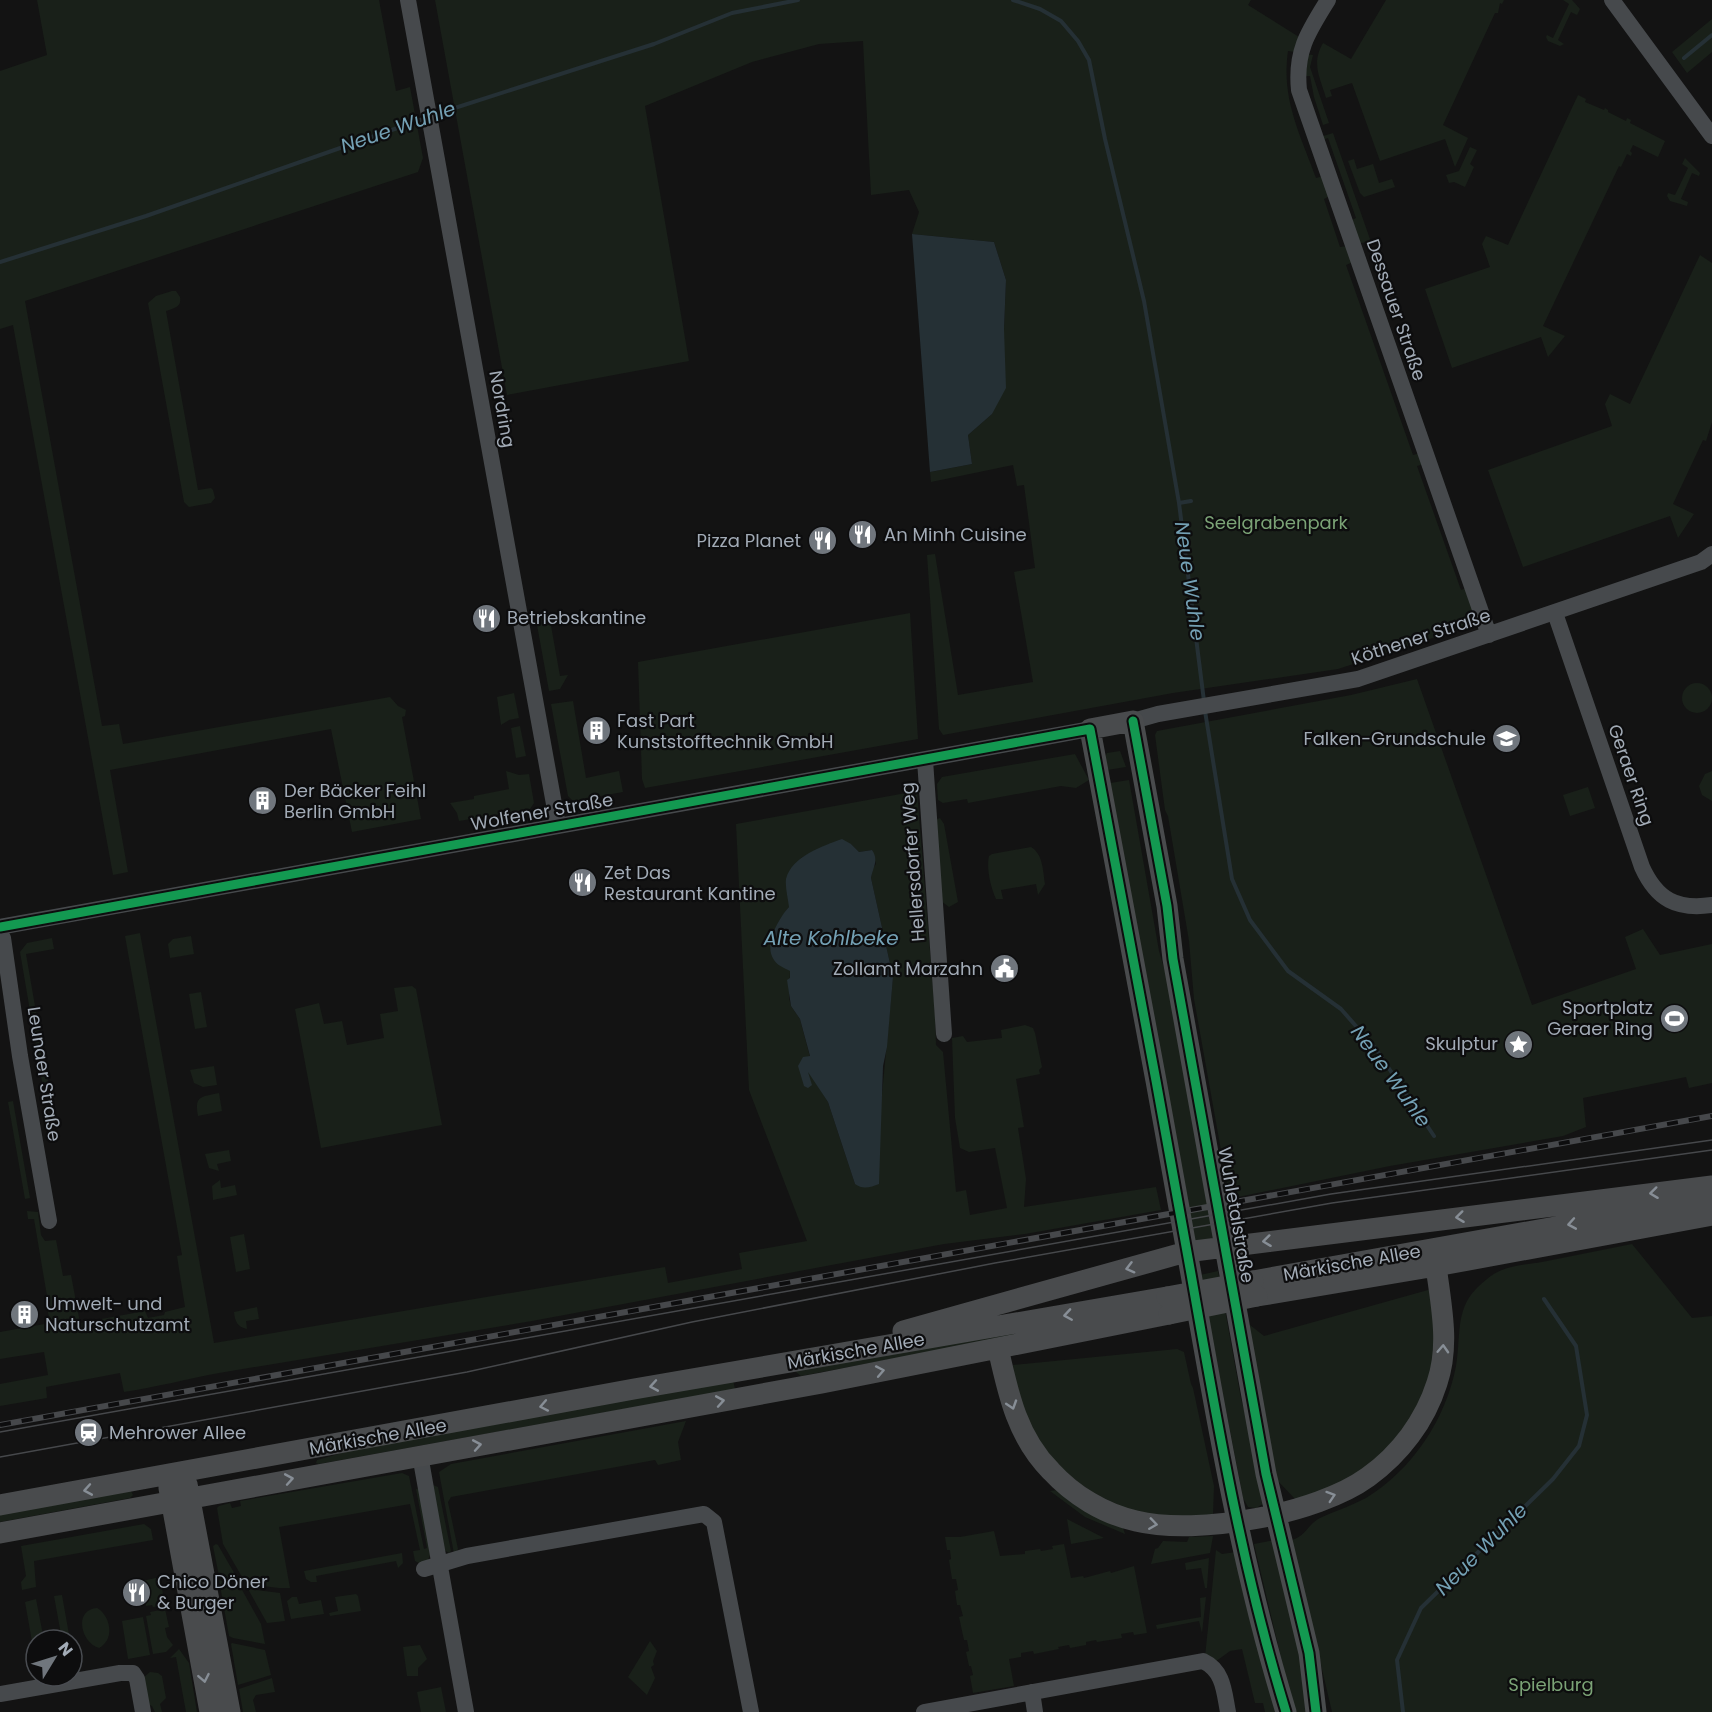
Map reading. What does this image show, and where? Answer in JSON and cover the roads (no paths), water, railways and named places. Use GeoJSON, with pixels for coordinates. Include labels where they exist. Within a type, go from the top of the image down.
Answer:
{"type":"FeatureCollection","features":[{"type":"Feature","properties":{"kind":"main road"},"geometry":{"type":"LineString","coordinates":[[1132,721],[1090,729],[1236,1521],[1286,1712]]}},
{"type":"Feature","properties":{"kind":"main road","name":"Wuhletalstraße"},"geometry":{"type":"LineString","coordinates":[[1132,721],[1167,906],[1173,959],[1266,1474],[1309,1653],[1316,1712]]}},
{"type":"Feature","properties":{"kind":"main road"},"geometry":{"type":"LineString","coordinates":[[1224,1246],[1712,1186]]}},
{"type":"Feature","properties":{"kind":"main road","name":"Märkische Allee"},"geometry":{"type":"LineString","coordinates":[[0,1533],[822,1383],[998,1348],[1168,1306],[1255,1288],[1712,1199]]}},
{"type":"Feature","properties":{"kind":"main road","name":"Märkische Allee"},"geometry":{"type":"LineString","coordinates":[[1255,1288],[1437,1274],[1712,1215]]}},
{"type":"Feature","properties":{"kind":"main road","name":"Wuhletalstraße"},"geometry":{"type":"LineString","coordinates":[[787,1363],[1186,1252],[1224,1246]]}},
{"type":"Feature","properties":{"kind":"main road"},"geometry":{"type":"LineString","coordinates":[[998,1348],[1010,1401],[1026,1439],[1051,1471],[1079,1496],[1104,1510],[1134,1521],[1159,1526],[1236,1521],[1275,1514],[1341,1493],[1368,1477],[1394,1456],[1412,1434],[1438,1382],[1444,1356],[1444,1325],[1437,1274]]}},
{"type":"Feature","properties":{"kind":"main road","name":"Märkische Allee"},"geometry":{"type":"LineString","coordinates":[[0,1505],[787,1363],[1168,1306]]}},
{"type":"Feature","properties":{"kind":"main road"},"geometry":{"type":"LineString","coordinates":[[176,1474],[230,1712]]}},
{"type":"Feature","properties":{"kind":"main road"},"geometry":{"type":"LineString","coordinates":[[134,1481],[138,1508]]}},
{"type":"Feature","properties":{"kind":"main road"},"geometry":{"type":"LineString","coordinates":[[181,1500],[210,1712]]}},
{"type":"Feature","properties":{"kind":"street","name":"Nordring"},"geometry":{"type":"LineString","coordinates":[[408,0],[438,155],[558,826]]}},
{"type":"Feature","properties":{"kind":"street","name":"Dessauer Straße"},"geometry":{"type":"LineString","coordinates":[[1328,0],[1305,36],[1298,69],[1299,90],[1489,635]]}},
{"type":"Feature","properties":{"kind":"street"},"geometry":{"type":"LineString","coordinates":[[1612,0],[1712,136]]}},
{"type":"Feature","properties":{"kind":"street","name":"Köthener Straße"},"geometry":{"type":"LineString","coordinates":[[1132,721],[1358,679],[1701,562],[1712,554]]}},
{"type":"Feature","properties":{"kind":"street","name":"Geraer Ring"},"geometry":{"type":"LineString","coordinates":[[1555,613],[1642,867],[1649,881],[1670,901],[1686,907],[1712,905]]}},
{"type":"Feature","properties":{"kind":"street","name":"Wolfener Straße"},"geometry":{"type":"LineString","coordinates":[[0,927],[1090,729]]}},
{"type":"Feature","properties":{"kind":"street","name":"Hellersdorfer Weg"},"geometry":{"type":"LineString","coordinates":[[925,760],[944,1034]]}},
{"type":"Feature","properties":{"kind":"street","name":"Leunaer Straße"},"geometry":{"type":"LineString","coordinates":[[0,933],[3,938],[20,1056],[49,1221]]}},
{"type":"Feature","properties":{"kind":"street","name":"Märkische Allee"},"geometry":{"type":"LineString","coordinates":[[420,1455],[432,1566],[466,1712]]}},
{"type":"Feature","properties":{"kind":"street"},"geometry":{"type":"LineString","coordinates":[[432,1566],[467,1556],[704,1514],[714,1522],[752,1712]]}},
{"type":"Feature","properties":{"kind":"street"},"geometry":{"type":"LineString","coordinates":[[924,1712],[1203,1661],[1210,1664],[1220,1675],[1228,1712]]}},
{"type":"Feature","properties":{"kind":"street"},"geometry":{"type":"LineString","coordinates":[[0,1694],[120,1673],[133,1673],[137,1679],[143,1712]]}},
{"type":"Feature","properties":{"kind":"street"},"geometry":{"type":"LineString","coordinates":[[1032,1692],[1035,1712]]}},
{"type":"Feature","properties":{"kind":"water"},"geometry":{"type":"Polygon","coordinates":[[[912,234],[994,242],[1006,280],[1004,329],[1006,388],[992,414],[968,435],[972,464],[930,472],[912,234]]]}},
{"type":"Feature","properties":{"kind":"water","name":"Alte Kohlbeke"},"geometry":{"type":"Polygon","coordinates":[[[842,839],[859,852],[872,850],[874,854],[871,878],[893,977],[887,1047],[883,1066],[879,1184],[867,1187],[855,1184],[828,1102],[808,1072],[812,1085],[808,1088],[804,1086],[798,1066],[803,1057],[810,1056],[800,1019],[791,1006],[787,980],[790,978],[790,971],[775,962],[770,947],[777,925],[789,907],[786,879],[789,871],[809,853],[842,839]]]}},
{"type":"Feature","properties":{"kind":"waterway","name":"Neue Wuhle"},"geometry":{"type":"LineString","coordinates":[[433,115],[654,44],[732,13],[798,0]]}},
{"type":"Feature","properties":{"kind":"waterway","name":"Neue Wuhle"},"geometry":{"type":"LineString","coordinates":[[1013,0],[1040,9],[1061,21],[1078,41],[1089,60],[1105,139],[1144,301],[1179,503],[1204,701]]}},
{"type":"Feature","properties":{"kind":"waterway"},"geometry":{"type":"LineString","coordinates":[[1684,58],[1712,35]]}},
{"type":"Feature","properties":{"kind":"waterway","name":"Neue Wuhle"},"geometry":{"type":"LineString","coordinates":[[0,262],[146,216],[426,118]]}},
{"type":"Feature","properties":{"kind":"waterway"},"geometry":{"type":"LineString","coordinates":[[1179,503],[1191,501]]}},
{"type":"Feature","properties":{"kind":"waterway","name":"Neue Wuhle"},"geometry":{"type":"LineString","coordinates":[[1205,711],[1232,879],[1250,920],[1288,971],[1341,1009],[1376,1049],[1434,1136]]}},
{"type":"Feature","properties":{"kind":"waterway","name":"Neue Wuhle"},"geometry":{"type":"LineString","coordinates":[[1403,1712],[1397,1660],[1421,1608],[1553,1479],[1579,1446],[1587,1415],[1576,1346],[1544,1299]]}},
{"type":"Feature","properties":{"kind":"tram line"},"geometry":{"type":"LineString","coordinates":[[0,1432],[1331,1194],[1712,1140]]}},
{"type":"Feature","properties":{"kind":"tram line"},"geometry":{"type":"LineString","coordinates":[[0,1457],[467,1372],[692,1322],[995,1263],[1332,1203],[1712,1150]]}},
{"type":"Feature","properties":{"kind":"railway"},"geometry":{"type":"LineString","coordinates":[[0,1425],[1712,1116]]}},
{"type":"Feature","properties":{"kind":"place","name":"An Minh Cuisine"},"geometry":{"type":"Point","coordinates":[863,535]}},
{"type":"Feature","properties":{"kind":"place","name":"Pizza Planet"},"geometry":{"type":"Point","coordinates":[822,541]}},
{"type":"Feature","properties":{"kind":"place","name":"Betriebskantine"},"geometry":{"type":"Point","coordinates":[486,618]}},
{"type":"Feature","properties":{"kind":"place","name":"Fast Part Kunststofftechnik GmbH"},"geometry":{"type":"Point","coordinates":[596,731]}},
{"type":"Feature","properties":{"kind":"place","name":"Falken-Grundschule"},"geometry":{"type":"Point","coordinates":[1507,739]}},
{"type":"Feature","properties":{"kind":"place","name":"Der Bäcker Feihl Berlin GmbH"},"geometry":{"type":"Point","coordinates":[263,801]}},
{"type":"Feature","properties":{"kind":"place","name":"Zet Das Restaurant Kantine"},"geometry":{"type":"Point","coordinates":[583,883]}},
{"type":"Feature","properties":{"kind":"place","name":"Zollamt Marzahn"},"geometry":{"type":"Point","coordinates":[1004,969]}},
{"type":"Feature","properties":{"kind":"place","name":"Sportplatz Geraer Ring"},"geometry":{"type":"Point","coordinates":[1674,1018]}},
{"type":"Feature","properties":{"kind":"place","name":"Skulptur"},"geometry":{"type":"Point","coordinates":[1519,1044]}},
{"type":"Feature","properties":{"kind":"place","name":"Umwelt- und Naturschutzamt"},"geometry":{"type":"Point","coordinates":[24,1314]}},
{"type":"Feature","properties":{"kind":"place","name":"Mehrower Allee"},"geometry":{"type":"Point","coordinates":[88,1433]}},
{"type":"Feature","properties":{"kind":"place","name":"Chico Döner & Burger"},"geometry":{"type":"Point","coordinates":[136,1592]}},
{"type":"Feature","properties":{"kind":"park label","name":"Seelgrabenpark"},"geometry":{"type":"Point","coordinates":[1276,523]}},
{"type":"Feature","properties":{"kind":"park label","name":"Spielburg"},"geometry":{"type":"Point","coordinates":[1551,1685]}}]}
